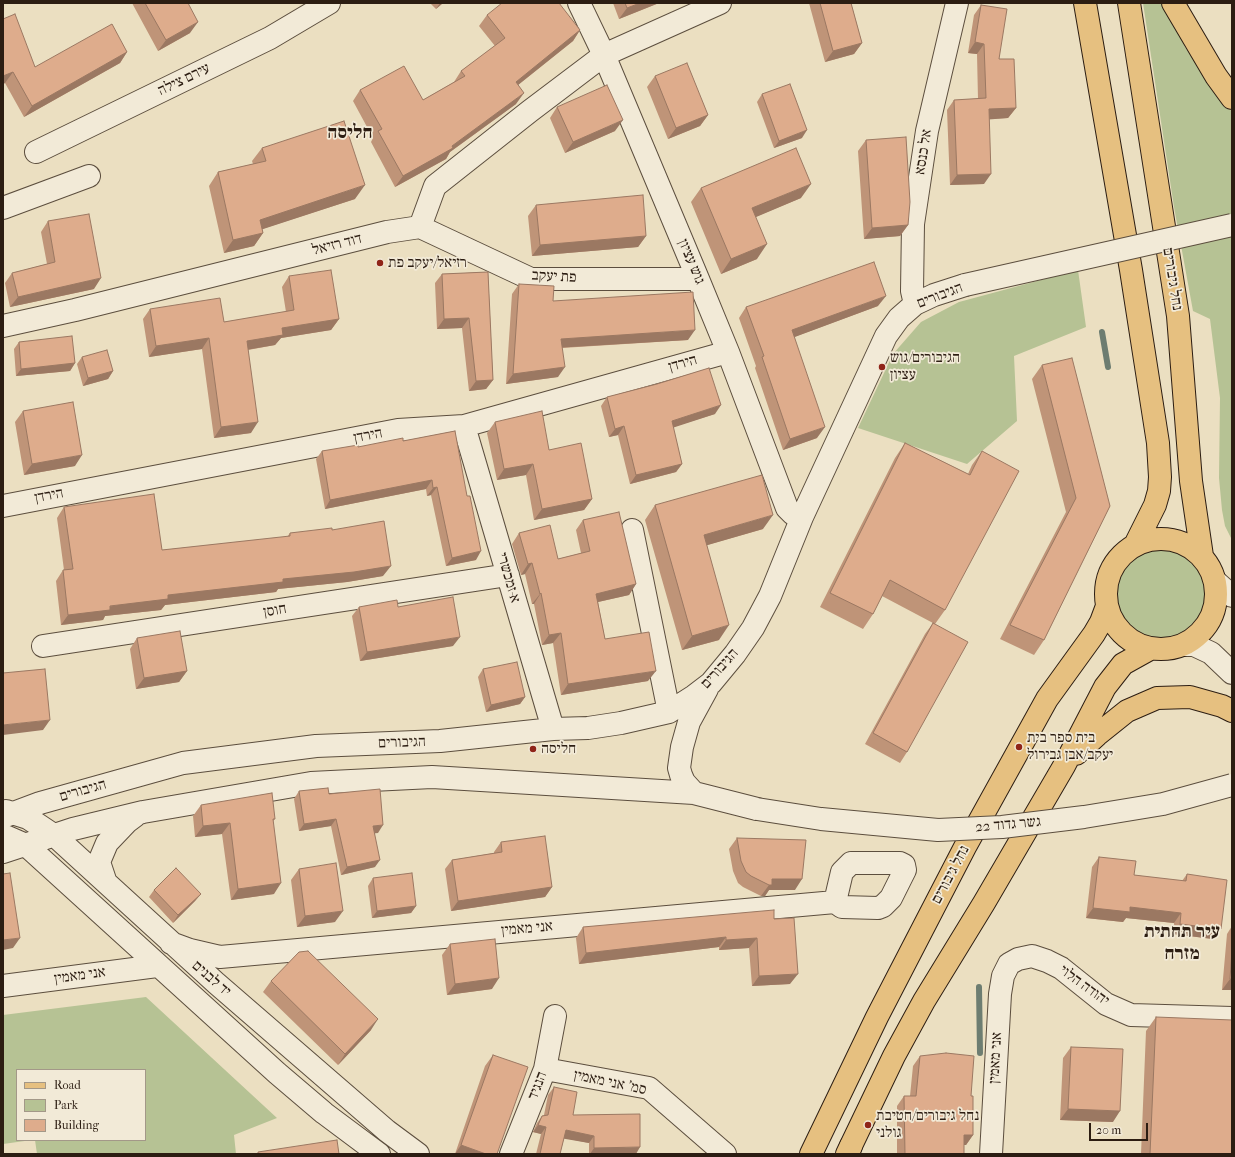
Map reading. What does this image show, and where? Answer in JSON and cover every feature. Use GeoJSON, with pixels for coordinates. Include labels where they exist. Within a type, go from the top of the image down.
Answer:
{"type":"FeatureCollection","features":[{"type":"Feature","properties":{"kind":"main road"},"geometry":{"type":"LineString","coordinates":[[1085,3],[1131,270],[1158,442],[1160,477],[1159,491],[1155,505],[1135,545],[1119,558],[1109,576],[1106,596],[1107,606],[1113,621],[1122,634],[1135,643],[1150,648],[1167,649],[1184,645],[1194,639],[1208,623],[1216,603],[1215,581],[1210,568],[1202,556],[1191,547],[1176,541],[1160,539],[1135,545]]}},
{"type":"Feature","properties":{"kind":"main road","name":"נחל גיבורים"},"geometry":{"type":"LineString","coordinates":[[1129,3],[1178,316],[1191,481],[1202,556]]}},
{"type":"Feature","properties":{"kind":"main road"},"geometry":{"type":"LineString","coordinates":[[1173,3],[1216,76],[1232,98]]}},
{"type":"Feature","properties":{"kind":"main road","name":"נחל גיבורים"},"geometry":{"type":"LineString","coordinates":[[811,1154],[877,1017],[965,847],[1048,699],[1102,622],[1107,606]]}},
{"type":"Feature","properties":{"kind":"main road"},"geometry":{"type":"LineString","coordinates":[[849,1151],[890,1063],[924,1001],[984,903],[1064,766],[1113,674],[1123,664],[1150,648]]}},
{"type":"Feature","properties":{"kind":"main road"},"geometry":{"type":"LineString","coordinates":[[1064,766],[1097,735],[1128,712],[1157,698],[1190,697],[1222,706],[1232,711]]}},
{"type":"Feature","properties":{"kind":"street","name":"עירם צילה"},"geometry":{"type":"LineString","coordinates":[[36,152],[270,38],[329,3]]}},
{"type":"Feature","properties":{"kind":"street","name":"גוש עציון"},"geometry":{"type":"LineString","coordinates":[[579,3],[604,55],[728,352],[786,508],[793,514],[802,517]]}},
{"type":"Feature","properties":{"kind":"street"},"geometry":{"type":"LineString","coordinates":[[420,227],[435,186],[604,55],[720,3]]}},
{"type":"Feature","properties":{"kind":"street","name":"אל כנסא"},"geometry":{"type":"LineString","coordinates":[[915,304],[912,292],[913,224],[927,131],[957,3]]}},
{"type":"Feature","properties":{"kind":"street"},"geometry":{"type":"LineString","coordinates":[[3,208],[89,176]]}},
{"type":"Feature","properties":{"kind":"street","name":"הגיבורים"},"geometry":{"type":"LineString","coordinates":[[7,813],[183,763],[316,746],[440,741],[614,724],[669,712],[711,683],[735,654],[753,628],[770,596],[802,517],[886,336],[899,318],[915,304],[934,295],[965,286],[1232,225]]}},
{"type":"Feature","properties":{"kind":"street","name":"פת יעקב"},"geometry":{"type":"LineString","coordinates":[[420,227],[531,279],[698,279]]}},
{"type":"Feature","properties":{"kind":"street","name":"דוד רזיאל"},"geometry":{"type":"LineString","coordinates":[[3,326],[75,310],[387,232],[420,227]]}},
{"type":"Feature","properties":{"kind":"street","name":"הירדן"},"geometry":{"type":"LineString","coordinates":[[3,506],[398,430],[464,426],[728,352]]}},
{"type":"Feature","properties":{"kind":"street","name":"א-זמכשרי"},"geometry":{"type":"LineString","coordinates":[[464,426],[553,729]]}},
{"type":"Feature","properties":{"kind":"street"},"geometry":{"type":"LineString","coordinates":[[632,530],[669,712]]}},
{"type":"Feature","properties":{"kind":"street","name":"חוסן"},"geometry":{"type":"LineString","coordinates":[[43,646],[508,575]]}},
{"type":"Feature","properties":{"kind":"street"},"geometry":{"type":"LineString","coordinates":[[1215,581],[1232,596]]}},
{"type":"Feature","properties":{"kind":"street"},"geometry":{"type":"LineString","coordinates":[[1184,645],[1194,645],[1211,653],[1232,672]]}},
{"type":"Feature","properties":{"kind":"street"},"geometry":{"type":"LineString","coordinates":[[694,793],[684,782],[679,768],[682,747],[695,710],[711,683]]}},
{"type":"Feature","properties":{"kind":"street"},"geometry":{"type":"LineString","coordinates":[[3,852],[73,829],[143,812],[311,783],[432,777],[694,793]]}},
{"type":"Feature","properties":{"kind":"street","name":"גשר גדוד 22"},"geometry":{"type":"LineString","coordinates":[[694,793],[757,809],[821,819],[938,830],[1002,827],[1084,817],[1163,804],[1232,785]]}},
{"type":"Feature","properties":{"kind":"street"},"geometry":{"type":"LineString","coordinates":[[105,880],[99,862],[107,842],[127,822],[143,812]]}},
{"type":"Feature","properties":{"kind":"street","name":"יד לבנים"},"geometry":{"type":"LineString","coordinates":[[7,813],[28,818],[55,836],[105,880],[171,943],[216,983],[387,1132],[418,1154]]}},
{"type":"Feature","properties":{"kind":"street","name":"יד לבנים"},"geometry":{"type":"LineString","coordinates":[[3,835],[26,845],[157,966],[283,1078],[324,1113],[380,1154]]}},
{"type":"Feature","properties":{"kind":"street","name":"אני מאמין"},"geometry":{"type":"LineString","coordinates":[[171,943],[190,950],[220,957],[835,902]]}},
{"type":"Feature","properties":{"kind":"street","name":"יהודה הלוי"},"geometry":{"type":"LineString","coordinates":[[1009,964],[1018,959],[1032,956],[1047,961],[1061,968],[1106,1004],[1131,1015],[1232,1018]]}},
{"type":"Feature","properties":{"kind":"street"},"geometry":{"type":"LineString","coordinates":[[216,983],[211,968],[214,961],[220,957]]}},
{"type":"Feature","properties":{"kind":"street","name":"אני מאמין"},"geometry":{"type":"LineString","coordinates":[[991,1154],[1000,994],[1003,976],[1009,964]]}},
{"type":"Feature","properties":{"kind":"street","name":"אני מאמין"},"geometry":{"type":"LineString","coordinates":[[3,986],[157,966]]}},
{"type":"Feature","properties":{"kind":"street","name":"הנגיד"},"geometry":{"type":"LineString","coordinates":[[511,1154],[545,1069],[555,1016]]}},
{"type":"Feature","properties":{"kind":"street","name":"סמ' אני מאמין"},"geometry":{"type":"LineString","coordinates":[[545,1069],[649,1088],[725,1154]]}},
{"type":"Feature","properties":{"kind":"green space"},"geometry":{"type":"Polygon","coordinates":[[[1143,3],[1165,3],[1185,47],[1205,77],[1232,112],[1232,540],[1225,526],[1222,510],[1219,478],[1220,398],[1210,319],[1193,311],[1174,207],[1143,3]]]}},
{"type":"Feature","properties":{"kind":"green space"},"geometry":{"type":"Polygon","coordinates":[[[1078,270],[1086,327],[1014,356],[1017,421],[967,464],[858,428],[893,354],[921,322],[959,302],[1078,270]]]}},
{"type":"Feature","properties":{"kind":"green space"},"geometry":{"type":"Polygon","coordinates":[[[1161,548],[1178,551],[1193,561],[1203,576],[1206,593],[1203,610],[1193,625],[1178,635],[1161,638],[1144,635],[1129,625],[1119,610],[1116,593],[1119,576],[1129,561],[1144,551],[1161,548]]]}},
{"type":"Feature","properties":{"kind":"green space"},"geometry":{"type":"Polygon","coordinates":[[[146,997],[277,1118],[234,1135],[236,1154],[37,1154],[35,1141],[146,1141],[146,1069],[16,1069],[16,1141],[25,1141],[3,1144],[3,1015],[146,997]]]}},
{"type":"Feature","properties":{"kind":"building"},"geometry":{"type":"Polygon","coordinates":[[[145,3],[188,3],[198,22],[166,40],[145,3]]]}},
{"type":"Feature","properties":{"kind":"building"},"geometry":{"type":"Polygon","coordinates":[[[502,3],[559,3],[580,30],[516,82],[524,93],[452,146],[453,148],[403,176],[378,131],[382,129],[360,90],[404,66],[423,100],[465,76],[461,71],[505,38],[487,15],[502,3]]]}},
{"type":"Feature","properties":{"kind":"building"},"geometry":{"type":"Polygon","coordinates":[[[625,3],[640,3],[627,8],[625,3]]]}},
{"type":"Feature","properties":{"kind":"building"},"geometry":{"type":"Polygon","coordinates":[[[820,3],[851,3],[862,43],[833,51],[820,3]]]}},
{"type":"Feature","properties":{"kind":"building"},"geometry":{"type":"Polygon","coordinates":[[[981,5],[1007,9],[999,59],[1014,59],[1016,108],[989,109],[991,174],[957,175],[954,100],[986,98],[984,44],[975,42],[981,5]]]}},
{"type":"Feature","properties":{"kind":"building"},"geometry":{"type":"Polygon","coordinates":[[[15,14],[35,67],[112,24],[127,52],[32,106],[13,72],[3,76],[3,19],[15,14]]]}},
{"type":"Feature","properties":{"kind":"building"},"geometry":{"type":"Polygon","coordinates":[[[687,63],[708,115],[676,128],[655,76],[687,63]]]}},
{"type":"Feature","properties":{"kind":"building"},"geometry":{"type":"Polygon","coordinates":[[[790,84],[807,130],[779,141],[762,94],[790,84]]]}},
{"type":"Feature","properties":{"kind":"building"},"geometry":{"type":"Polygon","coordinates":[[[607,85],[623,120],[573,142],[557,107],[607,85]]]}},
{"type":"Feature","properties":{"kind":"building"},"geometry":{"type":"Polygon","coordinates":[[[344,121],[365,185],[260,220],[263,233],[233,240],[218,172],[266,161],[262,148],[344,121]]]}},
{"type":"Feature","properties":{"kind":"building"},"geometry":{"type":"Polygon","coordinates":[[[906,137],[910,202],[908,225],[872,228],[866,140],[906,137]]]}},
{"type":"Feature","properties":{"kind":"building"},"geometry":{"type":"Polygon","coordinates":[[[796,148],[811,184],[752,208],[767,244],[731,259],[701,188],[796,148]]]}},
{"type":"Feature","properties":{"kind":"building"},"geometry":{"type":"Polygon","coordinates":[[[643,195],[646,236],[540,245],[536,205],[643,195]]]}},
{"type":"Feature","properties":{"kind":"building"},"geometry":{"type":"Polygon","coordinates":[[[89,214],[101,278],[18,297],[12,273],[55,262],[48,221],[89,214]]]}},
{"type":"Feature","properties":{"kind":"building"},"geometry":{"type":"Polygon","coordinates":[[[874,262],[886,296],[792,330],[825,427],[790,439],[762,357],[764,356],[746,307],[874,262]]]}},
{"type":"Feature","properties":{"kind":"building"},"geometry":{"type":"Polygon","coordinates":[[[331,270],[339,319],[282,328],[283,335],[247,341],[258,422],[221,427],[209,338],[156,346],[150,309],[220,298],[224,322],[294,310],[289,276],[331,270]]]}},
{"type":"Feature","properties":{"kind":"building"},"geometry":{"type":"Polygon","coordinates":[[[488,272],[493,380],[476,381],[469,318],[444,319],[442,274],[488,272]]]}},
{"type":"Feature","properties":{"kind":"building"},"geometry":{"type":"Polygon","coordinates":[[[519,284],[554,286],[553,301],[693,292],[695,330],[561,339],[565,367],[513,374],[519,284]]]}},
{"type":"Feature","properties":{"kind":"building"},"geometry":{"type":"Polygon","coordinates":[[[72,336],[75,363],[21,369],[19,342],[72,336]]]}},
{"type":"Feature","properties":{"kind":"building"},"geometry":{"type":"Polygon","coordinates":[[[107,350],[113,371],[88,378],[82,357],[107,350]]]}},
{"type":"Feature","properties":{"kind":"building"},"geometry":{"type":"Polygon","coordinates":[[[1072,358],[1110,506],[1044,640],[1010,625],[1076,498],[1042,365],[1072,358]]]}},
{"type":"Feature","properties":{"kind":"building"},"geometry":{"type":"Polygon","coordinates":[[[709,368],[721,405],[672,421],[682,464],[636,475],[624,426],[615,429],[607,397],[709,368]]]}},
{"type":"Feature","properties":{"kind":"building"},"geometry":{"type":"Polygon","coordinates":[[[73,402],[82,455],[32,464],[23,411],[73,402]]]}},
{"type":"Feature","properties":{"kind":"building"},"geometry":{"type":"Polygon","coordinates":[[[542,411],[549,450],[581,443],[592,499],[542,509],[533,464],[504,469],[495,422],[542,411]]]}},
{"type":"Feature","properties":{"kind":"building"},"geometry":{"type":"Polygon","coordinates":[[[455,431],[467,496],[470,496],[481,551],[452,558],[437,487],[433,488],[432,480],[330,500],[322,451],[358,445],[358,447],[403,438],[403,441],[455,431]]]}},
{"type":"Feature","properties":{"kind":"building"},"geometry":{"type":"Polygon","coordinates":[[[905,443],[970,475],[982,451],[1019,471],[945,610],[890,580],[873,614],[830,593],[905,443]]]}},
{"type":"Feature","properties":{"kind":"building"},"geometry":{"type":"Polygon","coordinates":[[[762,475],[773,515],[704,535],[729,625],[692,636],[655,505],[762,475]]]}},
{"type":"Feature","properties":{"kind":"building"},"geometry":{"type":"Polygon","coordinates":[[[154,494],[162,550],[290,536],[290,533],[332,528],[332,530],[384,521],[391,566],[354,572],[283,579],[283,582],[168,595],[168,599],[110,606],[110,610],[68,615],[63,570],[73,569],[64,507],[154,494]]]}},
{"type":"Feature","properties":{"kind":"building"},"geometry":{"type":"Polygon","coordinates":[[[619,512],[636,584],[596,594],[605,639],[649,632],[656,671],[568,684],[561,633],[549,635],[541,593],[540,594],[532,563],[528,564],[519,533],[550,525],[558,559],[590,551],[583,520],[619,512]]]}},
{"type":"Feature","properties":{"kind":"building"},"geometry":{"type":"Polygon","coordinates":[[[453,597],[460,637],[367,652],[359,607],[397,600],[398,607],[453,597]]]}},
{"type":"Feature","properties":{"kind":"building"},"geometry":{"type":"Polygon","coordinates":[[[933,623],[968,642],[907,752],[873,733],[933,623]]]}},
{"type":"Feature","properties":{"kind":"building"},"geometry":{"type":"Polygon","coordinates":[[[180,631],[187,671],[144,678],[137,638],[180,631]]]}},
{"type":"Feature","properties":{"kind":"building"},"geometry":{"type":"Polygon","coordinates":[[[517,662],[525,697],[491,705],[483,669],[517,662]]]}},
{"type":"Feature","properties":{"kind":"building"},"geometry":{"type":"Polygon","coordinates":[[[45,669],[50,720],[3,725],[3,673],[45,669]]]}},
{"type":"Feature","properties":{"kind":"building"},"geometry":{"type":"Polygon","coordinates":[[[328,788],[329,794],[380,789],[383,825],[373,826],[380,860],[347,867],[336,819],[304,824],[299,791],[328,788]]]}},
{"type":"Feature","properties":{"kind":"building"},"geometry":{"type":"Polygon","coordinates":[[[272,793],[275,819],[273,819],[281,883],[238,889],[230,823],[203,826],[201,805],[272,793]]]}},
{"type":"Feature","properties":{"kind":"building"},"geometry":{"type":"Polygon","coordinates":[[[545,836],[552,887],[458,901],[452,860],[502,852],[501,842],[545,836]]]}},
{"type":"Feature","properties":{"kind":"building"},"geometry":{"type":"Polygon","coordinates":[[[737,838],[806,840],[802,879],[772,879],[772,885],[769,885],[751,876],[746,872],[741,861],[737,838]]]}},
{"type":"Feature","properties":{"kind":"building"},"geometry":{"type":"Polygon","coordinates":[[[1099,857],[1136,861],[1134,875],[1186,881],[1187,874],[1227,880],[1221,929],[1180,924],[1181,913],[1130,907],[1130,912],[1093,908],[1099,857]]]}},
{"type":"Feature","properties":{"kind":"building"},"geometry":{"type":"Polygon","coordinates":[[[336,863],[343,911],[305,916],[299,869],[336,863]]]}},
{"type":"Feature","properties":{"kind":"building"},"geometry":{"type":"Polygon","coordinates":[[[176,868],[201,894],[178,915],[154,890],[176,868]]]}},
{"type":"Feature","properties":{"kind":"building"},"geometry":{"type":"Polygon","coordinates":[[[10,873],[20,938],[3,940],[3,874],[10,873]]]}},
{"type":"Feature","properties":{"kind":"building"},"geometry":{"type":"Polygon","coordinates":[[[412,873],[416,906],[377,911],[373,878],[412,873]]]}},
{"type":"Feature","properties":{"kind":"building"},"geometry":{"type":"Polygon","coordinates":[[[774,910],[774,919],[794,918],[798,974],[759,976],[757,938],[726,940],[726,937],[586,953],[583,927],[774,910]]]}},
{"type":"Feature","properties":{"kind":"building"},"geometry":{"type":"Polygon","coordinates":[[[495,939],[499,978],[455,984],[450,944],[495,939]]]}},
{"type":"Feature","properties":{"kind":"building"},"geometry":{"type":"Polygon","coordinates":[[[1232,950],[1232,979],[1230,979],[1232,950]]]}},
{"type":"Feature","properties":{"kind":"building"},"geometry":{"type":"Polygon","coordinates":[[[308,951],[378,1019],[345,1054],[271,981],[299,952],[308,951]]]}},
{"type":"Feature","properties":{"kind":"building"},"geometry":{"type":"Polygon","coordinates":[[[1156,1017],[1232,1020],[1232,1154],[1150,1154],[1156,1017]]]}},
{"type":"Feature","properties":{"kind":"building"},"geometry":{"type":"Polygon","coordinates":[[[1071,1047],[1123,1049],[1120,1111],[1068,1109],[1071,1047]]]}},
{"type":"Feature","properties":{"kind":"building"},"geometry":{"type":"Polygon","coordinates":[[[946,1053],[974,1056],[971,1096],[973,1096],[973,1135],[964,1135],[964,1154],[905,1154],[904,1096],[916,1096],[920,1056],[946,1053]]]}},
{"type":"Feature","properties":{"kind":"building"},"geometry":{"type":"Polygon","coordinates":[[[493,1055],[528,1067],[497,1154],[486,1154],[461,1145],[493,1055]]]}},
{"type":"Feature","properties":{"kind":"building"},"geometry":{"type":"Polygon","coordinates":[[[554,1087],[577,1092],[573,1115],[640,1114],[640,1147],[594,1148],[594,1136],[566,1130],[560,1154],[540,1154],[546,1127],[538,1125],[542,1116],[548,1115],[554,1087]]]}},
{"type":"Feature","properties":{"kind":"building"},"geometry":{"type":"Polygon","coordinates":[[[337,1140],[339,1154],[258,1154],[258,1152],[337,1140]]]}},
{"type":"Feature","properties":{"kind":"waterway"},"geometry":{"type":"LineString","coordinates":[[1102,332],[1108,367]]}},
{"type":"Feature","properties":{"kind":"waterway"},"geometry":{"type":"LineString","coordinates":[[979,987],[980,1053]]}},
{"type":"Feature","properties":{"kind":"place","name":"רזיאל/יעקב פת"},"geometry":{"type":"Point","coordinates":[380,263]}},
{"type":"Feature","properties":{"kind":"place","name":"הגיבורים/גוש עציון"},"geometry":{"type":"Point","coordinates":[882,367]}},
{"type":"Feature","properties":{"kind":"place","name":"בית ספר בית יעקב/אבן גבירול"},"geometry":{"type":"Point","coordinates":[1019,747]}},
{"type":"Feature","properties":{"kind":"place","name":"חליסה"},"geometry":{"type":"Point","coordinates":[533,749]}},
{"type":"Feature","properties":{"kind":"place","name":"נחל גיבורים/חטיבת גולני"},"geometry":{"type":"Point","coordinates":[868,1125]}},
{"type":"Feature","properties":{"kind":"district","name":"חליסה"},"geometry":{"type":"Point","coordinates":[350,133]}},
{"type":"Feature","properties":{"kind":"district","name":"עיר תחתית מזרח"},"geometry":{"type":"Point","coordinates":[1182,943]}}]}
